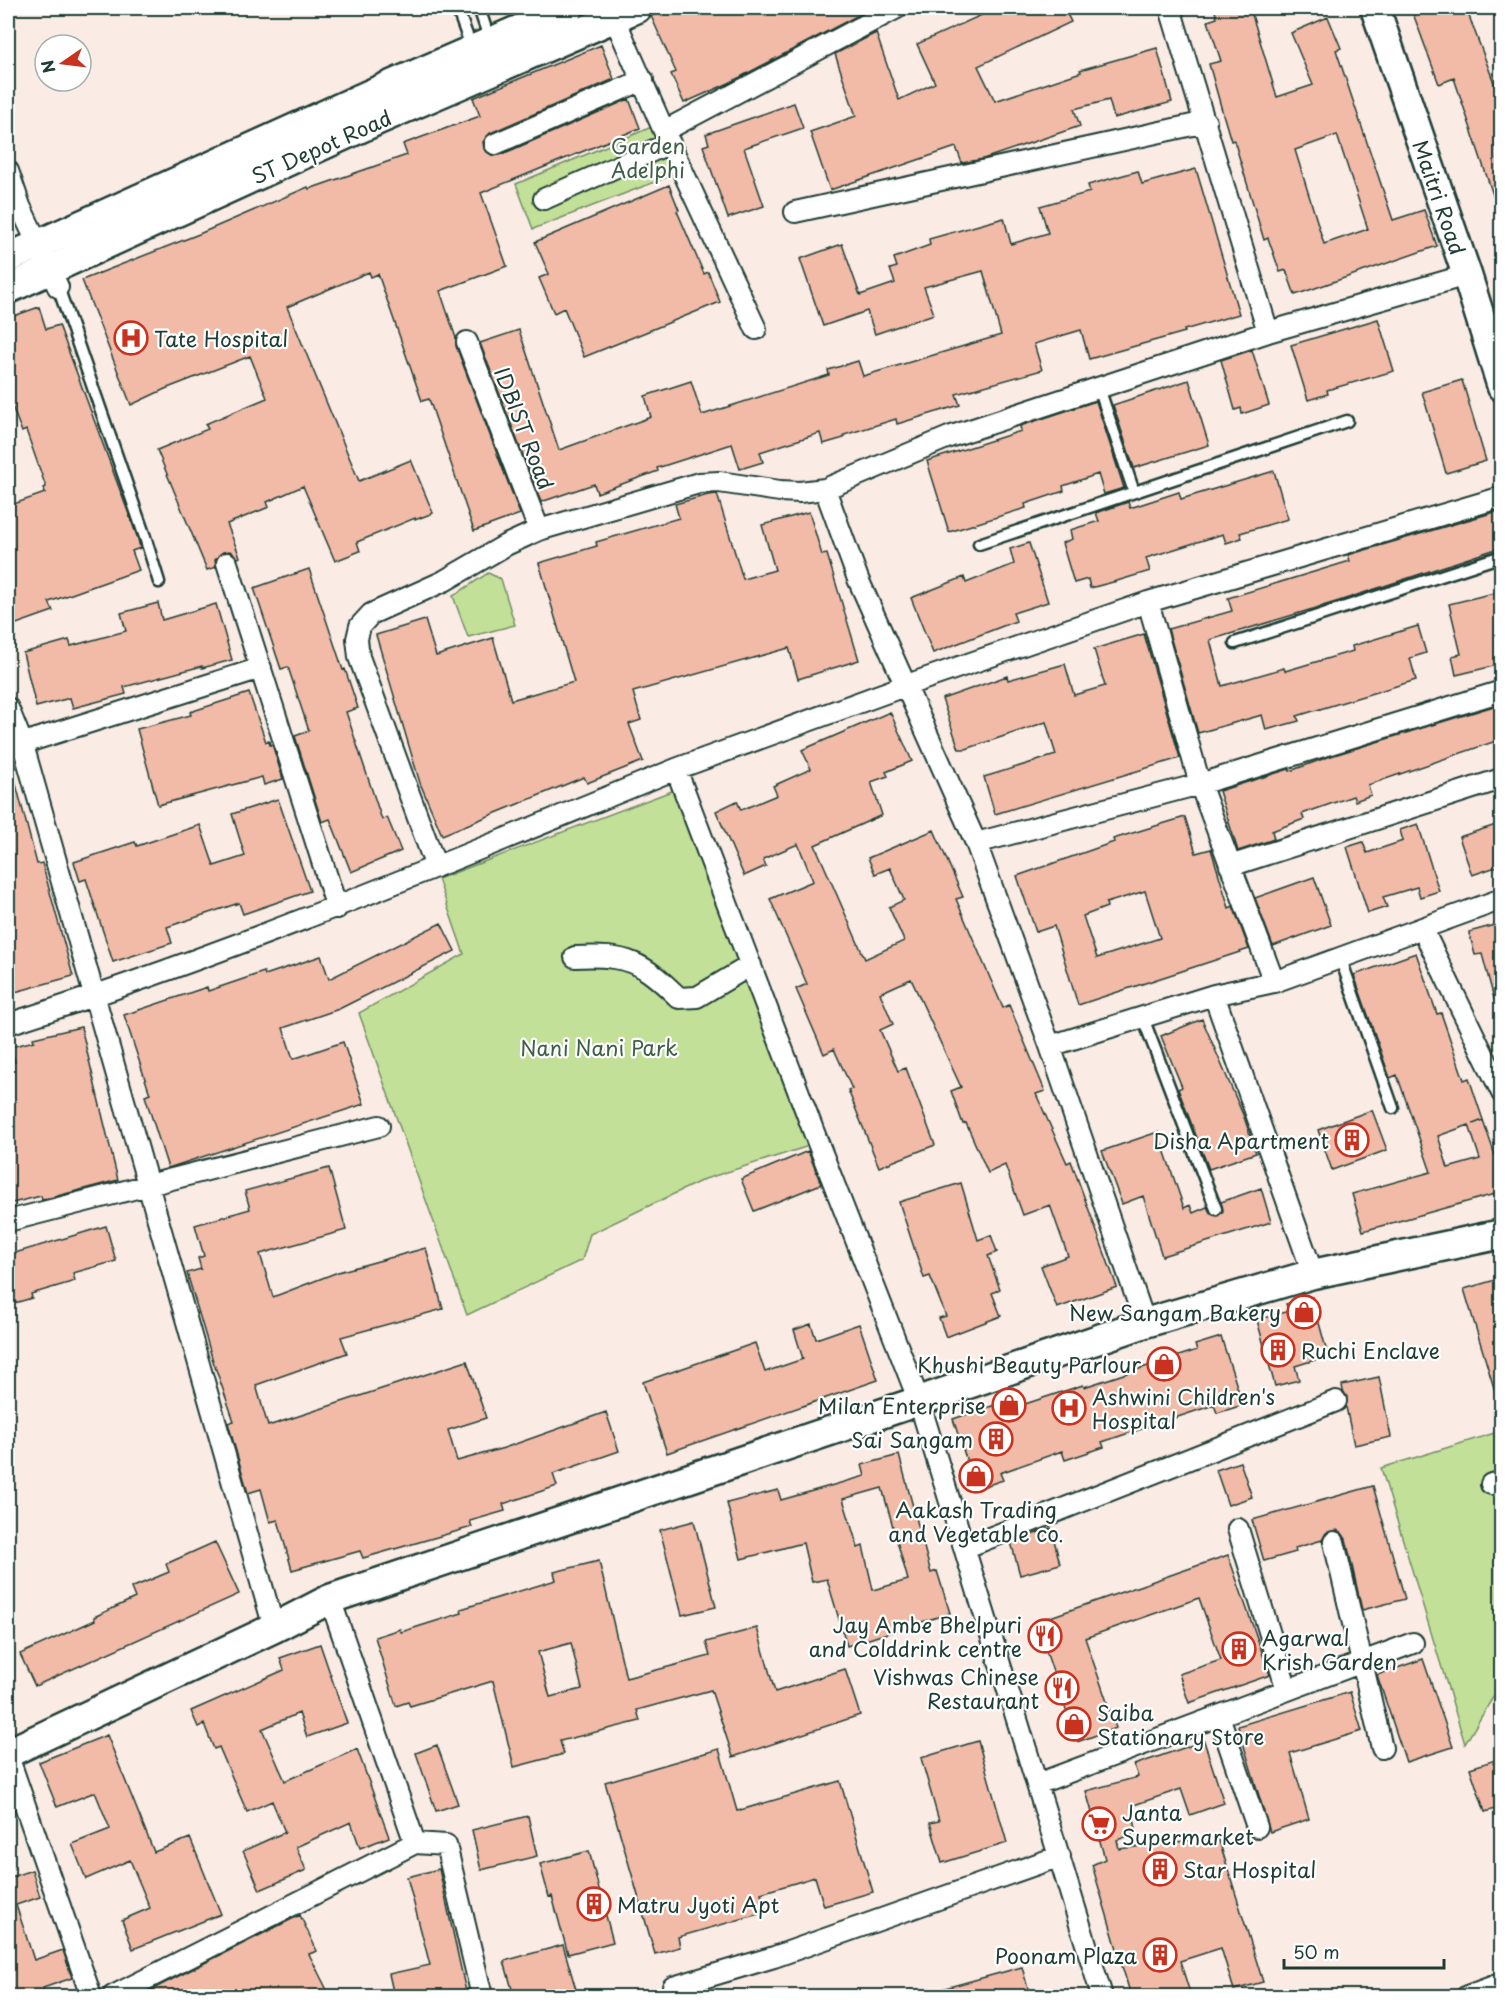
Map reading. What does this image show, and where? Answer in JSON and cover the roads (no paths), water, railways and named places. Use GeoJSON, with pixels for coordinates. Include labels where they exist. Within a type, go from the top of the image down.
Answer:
{"type":"FeatureCollection","features":[{"type":"Feature","properties":{"kind":"street","name":"ST Depot Road"},"geometry":{"type":"LineString","coordinates":[[8,289],[54,278],[373,107],[481,46],[569,8]]}},
{"type":"Feature","properties":{"kind":"street"},"geometry":{"type":"LineString","coordinates":[[544,199],[667,137],[897,8]]}},
{"type":"Feature","properties":{"kind":"street"},"geometry":{"type":"LineString","coordinates":[[1170,8],[1268,332]]}},
{"type":"Feature","properties":{"kind":"street","name":"Maitri Road"},"geometry":{"type":"LineString","coordinates":[[1375,8],[1467,274],[1502,387]]}},
{"type":"Feature","properties":{"kind":"street","name":"ST Depot Road"},"geometry":{"type":"LineString","coordinates":[[8,258],[373,107],[620,11]]}},
{"type":"Feature","properties":{"kind":"street"},"geometry":{"type":"LineString","coordinates":[[620,11],[643,80],[667,137],[756,330]]}},
{"type":"Feature","properties":{"kind":"street"},"geometry":{"type":"LineString","coordinates":[[495,144],[643,80]]}},
{"type":"Feature","properties":{"kind":"street"},"geometry":{"type":"LineString","coordinates":[[795,212],[1206,122]]}},
{"type":"Feature","properties":{"kind":"street"},"geometry":{"type":"LineString","coordinates":[[8,171],[20,206],[54,278]]}},
{"type":"Feature","properties":{"kind":"street"},"geometry":{"type":"LineString","coordinates":[[436,867],[359,657],[357,639],[360,626],[371,614],[426,590],[506,545],[539,530],[699,483],[719,482],[790,492],[825,489],[932,443],[1268,332],[1467,274]]}},
{"type":"Feature","properties":{"kind":"street","name":"IDBIST Road"},"geometry":{"type":"LineString","coordinates":[[467,342],[539,530]]}},
{"type":"Feature","properties":{"kind":"street"},"geometry":{"type":"LineString","coordinates":[[825,489],[858,579],[976,843],[1050,1046],[1145,1323]]}},
{"type":"Feature","properties":{"kind":"street"},"geometry":{"type":"LineString","coordinates":[[8,1024],[94,996],[337,908],[676,769],[907,685],[1148,602],[1502,497]]}},
{"type":"Feature","properties":{"kind":"street"},"geometry":{"type":"LineString","coordinates":[[227,563],[337,908]]}},
{"type":"Feature","properties":{"kind":"street"},"geometry":{"type":"LineString","coordinates":[[1148,602],[1200,784],[1274,982]]}},
{"type":"Feature","properties":{"kind":"street"},"geometry":{"type":"LineString","coordinates":[[15,747],[261,668]]}},
{"type":"Feature","properties":{"kind":"street"},"geometry":{"type":"LineString","coordinates":[[976,843],[1200,784],[1502,691]]}},
{"type":"Feature","properties":{"kind":"street"},"geometry":{"type":"LineString","coordinates":[[8,708],[15,747],[94,996],[274,1628]]}},
{"type":"Feature","properties":{"kind":"street"},"geometry":{"type":"LineString","coordinates":[[676,769],[919,1401],[1102,1996]]}},
{"type":"Feature","properties":{"kind":"street"},"geometry":{"type":"LineString","coordinates":[[1230,866],[1498,780]]}},
{"type":"Feature","properties":{"kind":"street"},"geometry":{"type":"LineString","coordinates":[[1050,1046],[1214,995],[1274,982],[1502,899]]}},
{"type":"Feature","properties":{"kind":"street"},"geometry":{"type":"LineString","coordinates":[[1422,928],[1502,1093]]}},
{"type":"Feature","properties":{"kind":"street"},"geometry":{"type":"LineString","coordinates":[[575,957],[606,955],[636,963],[679,998],[697,997],[751,965]]}},
{"type":"Feature","properties":{"kind":"street"},"geometry":{"type":"LineString","coordinates":[[1214,995],[1313,1274]]}},
{"type":"Feature","properties":{"kind":"street"},"geometry":{"type":"LineString","coordinates":[[8,1221],[379,1126]]}},
{"type":"Feature","properties":{"kind":"street"},"geometry":{"type":"LineString","coordinates":[[92,1996],[8,1755],[330,1599],[1145,1323],[1313,1274],[1502,1234]]}},
{"type":"Feature","properties":{"kind":"street"},"geometry":{"type":"LineString","coordinates":[[964,1548],[1336,1401]]}},
{"type":"Feature","properties":{"kind":"street"},"geometry":{"type":"LineString","coordinates":[[1238,1529],[1287,1690]]}},
{"type":"Feature","properties":{"kind":"street"},"geometry":{"type":"LineString","coordinates":[[1334,1542],[1382,1748]]}},
{"type":"Feature","properties":{"kind":"street"},"geometry":{"type":"LineString","coordinates":[[330,1599],[415,1843]]}},
{"type":"Feature","properties":{"kind":"street"},"geometry":{"type":"LineString","coordinates":[[1037,1784],[1413,1643]]}},
{"type":"Feature","properties":{"kind":"street"},"geometry":{"type":"LineString","coordinates":[[1219,1716],[1257,1827]]}},
{"type":"Feature","properties":{"kind":"street"},"geometry":{"type":"LineString","coordinates":[[112,1996],[415,1843],[446,1845],[482,1996]]}},
{"type":"Feature","properties":{"kind":"street"},"geometry":{"type":"LineString","coordinates":[[673,1987],[774,1957],[1059,1856]]}},
{"type":"Feature","properties":{"kind":"street"},"geometry":{"type":"LineString","coordinates":[[1467,1996],[1502,1983]]}},
{"type":"Feature","properties":{"kind":"lane"},"geometry":{"type":"LineString","coordinates":[[457,8],[481,46]]}},
{"type":"Feature","properties":{"kind":"lane"},"geometry":{"type":"LineString","coordinates":[[479,8],[481,46]]}},
{"type":"Feature","properties":{"kind":"lane"},"geometry":{"type":"LineString","coordinates":[[54,278],[159,582]]}},
{"type":"Feature","properties":{"kind":"lane"},"geometry":{"type":"LineString","coordinates":[[1099,388],[1134,492]]}},
{"type":"Feature","properties":{"kind":"lane"},"geometry":{"type":"LineString","coordinates":[[979,544],[1347,421]]}},
{"type":"Feature","properties":{"kind":"lane"},"geometry":{"type":"LineString","coordinates":[[1235,644],[1502,556]]}},
{"type":"Feature","properties":{"kind":"lane"},"geometry":{"type":"LineString","coordinates":[[1340,957],[1393,1108]]}},
{"type":"Feature","properties":{"kind":"lane"},"geometry":{"type":"LineString","coordinates":[[1143,1018],[1216,1209]]}},
{"type":"Feature","properties":{"kind":"place","name":"Tate Hospital"},"geometry":{"type":"Point","coordinates":[131,338]}},
{"type":"Feature","properties":{"kind":"place","name":"Disha Apartment"},"geometry":{"type":"Point","coordinates":[1352,1140]}},
{"type":"Feature","properties":{"kind":"place","name":"New Sangam Bakery"},"geometry":{"type":"Point","coordinates":[1304,1312]}},
{"type":"Feature","properties":{"kind":"place","name":"Ruchi Enclave"},"geometry":{"type":"Point","coordinates":[1278,1350]}},
{"type":"Feature","properties":{"kind":"place","name":"Khushi Beauty Parlour"},"geometry":{"type":"Point","coordinates":[1164,1364]}},
{"type":"Feature","properties":{"kind":"place","name":"Milan Enterprise"},"geometry":{"type":"Point","coordinates":[1009,1405]}},
{"type":"Feature","properties":{"kind":"place","name":"Ashwini Children's Hospital"},"geometry":{"type":"Point","coordinates":[1069,1408]}},
{"type":"Feature","properties":{"kind":"place","name":"Sai Sangam"},"geometry":{"type":"Point","coordinates":[996,1439]}},
{"type":"Feature","properties":{"kind":"place","name":"Aakash Trading and Vegetable co."},"geometry":{"type":"Point","coordinates":[976,1476]}},
{"type":"Feature","properties":{"kind":"place","name":"Jay Ambe Bhelpuri and Colddrink centre"},"geometry":{"type":"Point","coordinates":[1045,1636]}},
{"type":"Feature","properties":{"kind":"place","name":"Agarwal Krish Garden"},"geometry":{"type":"Point","coordinates":[1239,1649]}},
{"type":"Feature","properties":{"kind":"place","name":"Vishwas Chinese Restaurant"},"geometry":{"type":"Point","coordinates":[1062,1688]}},
{"type":"Feature","properties":{"kind":"place","name":"Saiba Stationary Store"},"geometry":{"type":"Point","coordinates":[1074,1724]}},
{"type":"Feature","properties":{"kind":"place","name":"Janta Supermarket"},"geometry":{"type":"Point","coordinates":[1099,1824]}},
{"type":"Feature","properties":{"kind":"place","name":"Star Hospital"},"geometry":{"type":"Point","coordinates":[1160,1869]}},
{"type":"Feature","properties":{"kind":"place","name":"Matru Jyoti Apt"},"geometry":{"type":"Point","coordinates":[594,1904]}},
{"type":"Feature","properties":{"kind":"place","name":"Poonam Plaza"},"geometry":{"type":"Point","coordinates":[1160,1955]}},
{"type":"Feature","properties":{"kind":"park label","name":"Garden Adelphi"},"geometry":{"type":"Point","coordinates":[648,157]}},
{"type":"Feature","properties":{"kind":"park label","name":"Nani Nani Park"},"geometry":{"type":"Point","coordinates":[599,1047]}}]}
